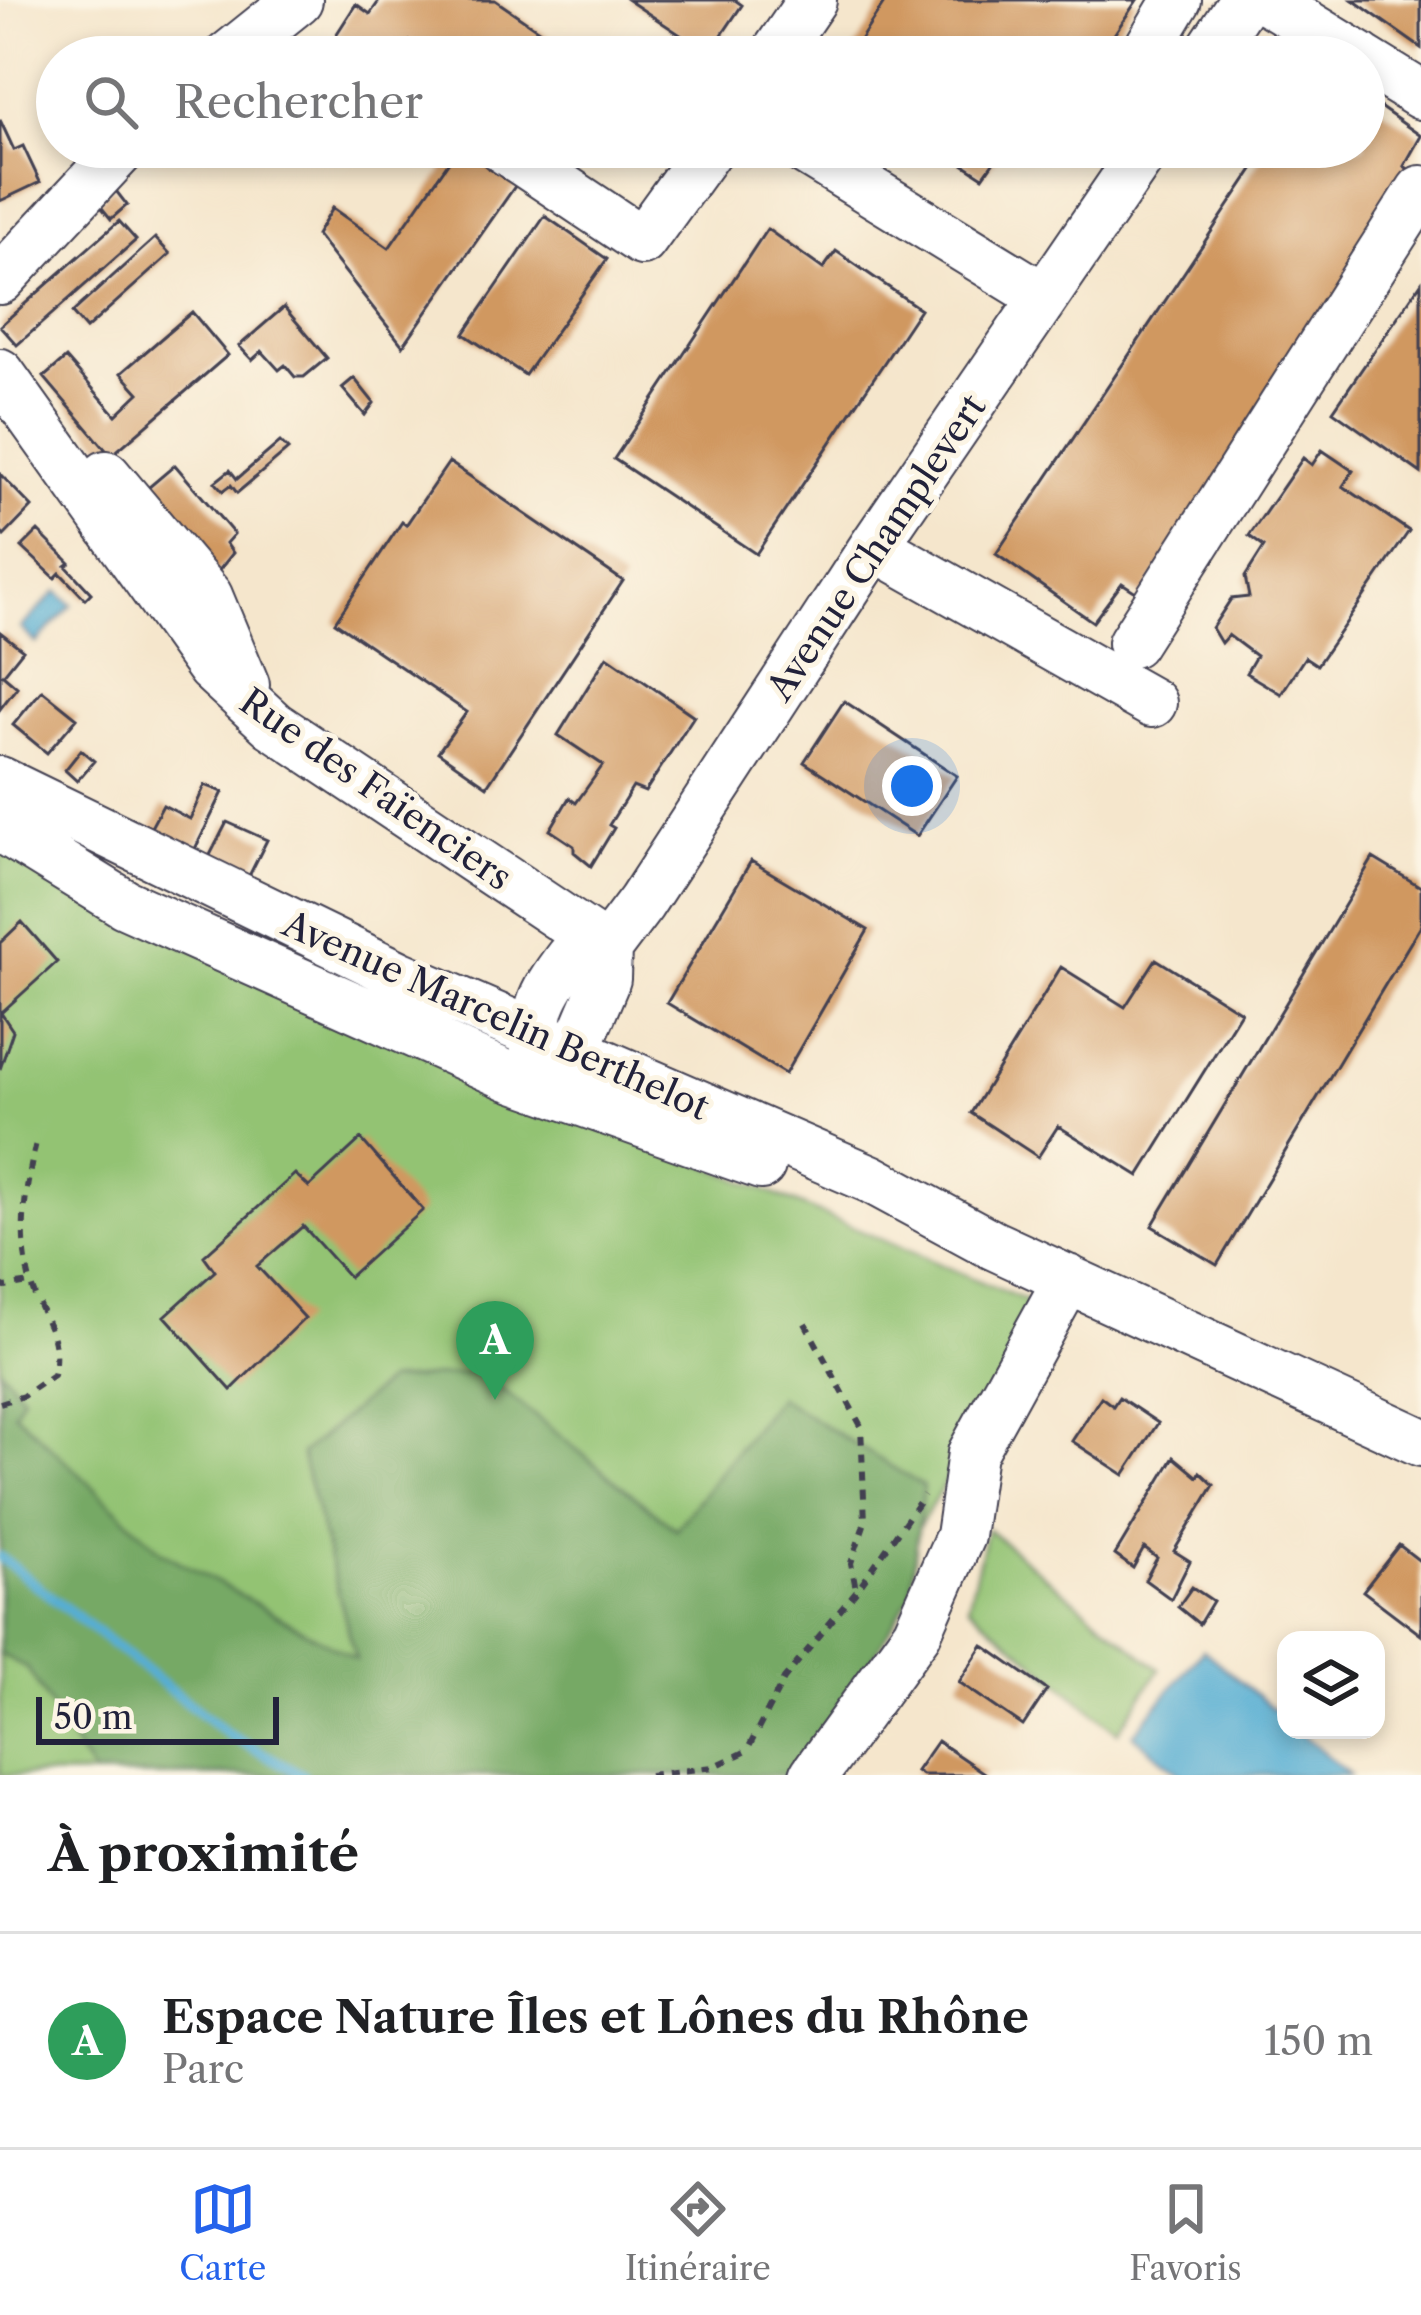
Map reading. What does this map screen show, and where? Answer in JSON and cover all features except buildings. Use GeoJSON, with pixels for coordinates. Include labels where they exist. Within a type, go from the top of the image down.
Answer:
{"type":"FeatureCollection","features":[{"type":"Feature","properties":{"kind":"street"},"geometry":{"type":"LineString","coordinates":[[253,36],[298,0]]}},
{"type":"Feature","properties":{"kind":"street"},"geometry":{"type":"LineString","coordinates":[[787,36],[812,0]]}},
{"type":"Feature","properties":{"kind":"street"},"geometry":{"type":"LineString","coordinates":[[1156,36],[1177,0]]}},
{"type":"Feature","properties":{"kind":"street"},"geometry":{"type":"LineString","coordinates":[[1220,36],[1244,0]]}},
{"type":"Feature","properties":{"kind":"street"},"geometry":{"type":"LineString","coordinates":[[1267,0],[1326,36]]}},
{"type":"Feature","properties":{"kind":"street"},"geometry":{"type":"LineString","coordinates":[[1385,72],[1421,95]]}},
{"type":"Feature","properties":{"kind":"street"},"geometry":{"type":"LineString","coordinates":[[0,280],[104,168]]}},
{"type":"Feature","properties":{"kind":"street"},"geometry":{"type":"LineString","coordinates":[[532,168],[642,241],[695,168]]}},
{"type":"Feature","properties":{"kind":"street"},"geometry":{"type":"LineString","coordinates":[[833,168],[1044,297]]}},
{"type":"Feature","properties":{"kind":"street","name":"Avenue Champlevert"},"geometry":{"type":"LineString","coordinates":[[607,948],[1133,168]]}},
{"type":"Feature","properties":{"kind":"street"},"geometry":{"type":"LineString","coordinates":[[1132,643],[1421,190]]}},
{"type":"Feature","properties":{"kind":"street","name":"Rue des Faïenciers"},"geometry":{"type":"LineString","coordinates":[[3,377],[211,668],[273,725],[607,948]]}},
{"type":"Feature","properties":{"kind":"street"},"geometry":{"type":"LineString","coordinates":[[874,546],[1152,703]]}},
{"type":"Feature","properties":{"kind":"street","name":"Avenue Marcelin Berthelot"},"geometry":{"type":"LineString","coordinates":[[0,782],[390,998]]}},
{"type":"Feature","properties":{"kind":"street","name":"Avenue Marcelin Berthelot"},"geometry":{"type":"LineString","coordinates":[[0,827],[125,904],[188,932],[390,998],[549,1059],[993,1245],[1421,1442]]}},
{"type":"Feature","properties":{"kind":"street"},"geometry":{"type":"LineString","coordinates":[[549,1059],[606,979],[607,948]]}},
{"type":"Feature","properties":{"kind":"street"},"geometry":{"type":"LineString","coordinates":[[823,1772],[917,1633],[960,1536],[971,1453],[1068,1279]]}},
{"type":"Feature","properties":{"kind":"path"},"geometry":{"type":"LineString","coordinates":[[0,1403],[23,1396],[53,1375],[58,1351],[30,1282],[23,1241],[23,1200],[37,1138]]}},
{"type":"Feature","properties":{"kind":"path"},"geometry":{"type":"LineString","coordinates":[[0,1284],[30,1282]]}},
{"type":"Feature","properties":{"kind":"path"},"geometry":{"type":"LineString","coordinates":[[805,1322],[861,1426],[865,1522],[850,1563],[856,1590]]}},
{"type":"Feature","properties":{"kind":"path"},"geometry":{"type":"LineString","coordinates":[[649,1775],[713,1767],[747,1751],[784,1679],[856,1590],[928,1489],[971,1453]]}},
{"type":"Feature","properties":{"kind":"green space"},"geometry":{"type":"Polygon","coordinates":[[[0,842],[105,911],[1041,1307],[939,1493],[772,1775],[0,1775],[0,842]]]}},
{"type":"Feature","properties":{"kind":"green space"},"geometry":{"type":"Polygon","coordinates":[[[0,1368],[23,1396],[14,1412],[162,1552],[356,1659],[301,1454],[387,1381],[480,1372],[676,1529],[778,1397],[923,1486],[911,1594],[857,1686],[790,1775],[93,1775],[27,1668],[0,1654],[0,1368]]]}},
{"type":"Feature","properties":{"kind":"green space"},"geometry":{"type":"Polygon","coordinates":[[[987,1529],[1160,1669],[1118,1732],[968,1606],[987,1529]]]}},
{"type":"Feature","properties":{"kind":"water"},"geometry":{"type":"Polygon","coordinates":[[[57,591],[72,605],[36,643],[21,628],[57,591]]]}},
{"type":"Feature","properties":{"kind":"water"},"geometry":{"type":"Polygon","coordinates":[[[1203,1650],[1277,1712],[1277,1739],[1308,1739],[1350,1775],[1182,1775],[1133,1735],[1203,1650]]]}},
{"type":"Feature","properties":{"kind":"waterway"},"geometry":{"type":"LineString","coordinates":[[0,1557],[229,1735],[303,1775]]}},
{"type":"Feature","properties":{"kind":"place","name":"Espace Nature Îles et Lônes du Rhône"},"geometry":{"type":"Point","coordinates":[495,1400]}}]}
